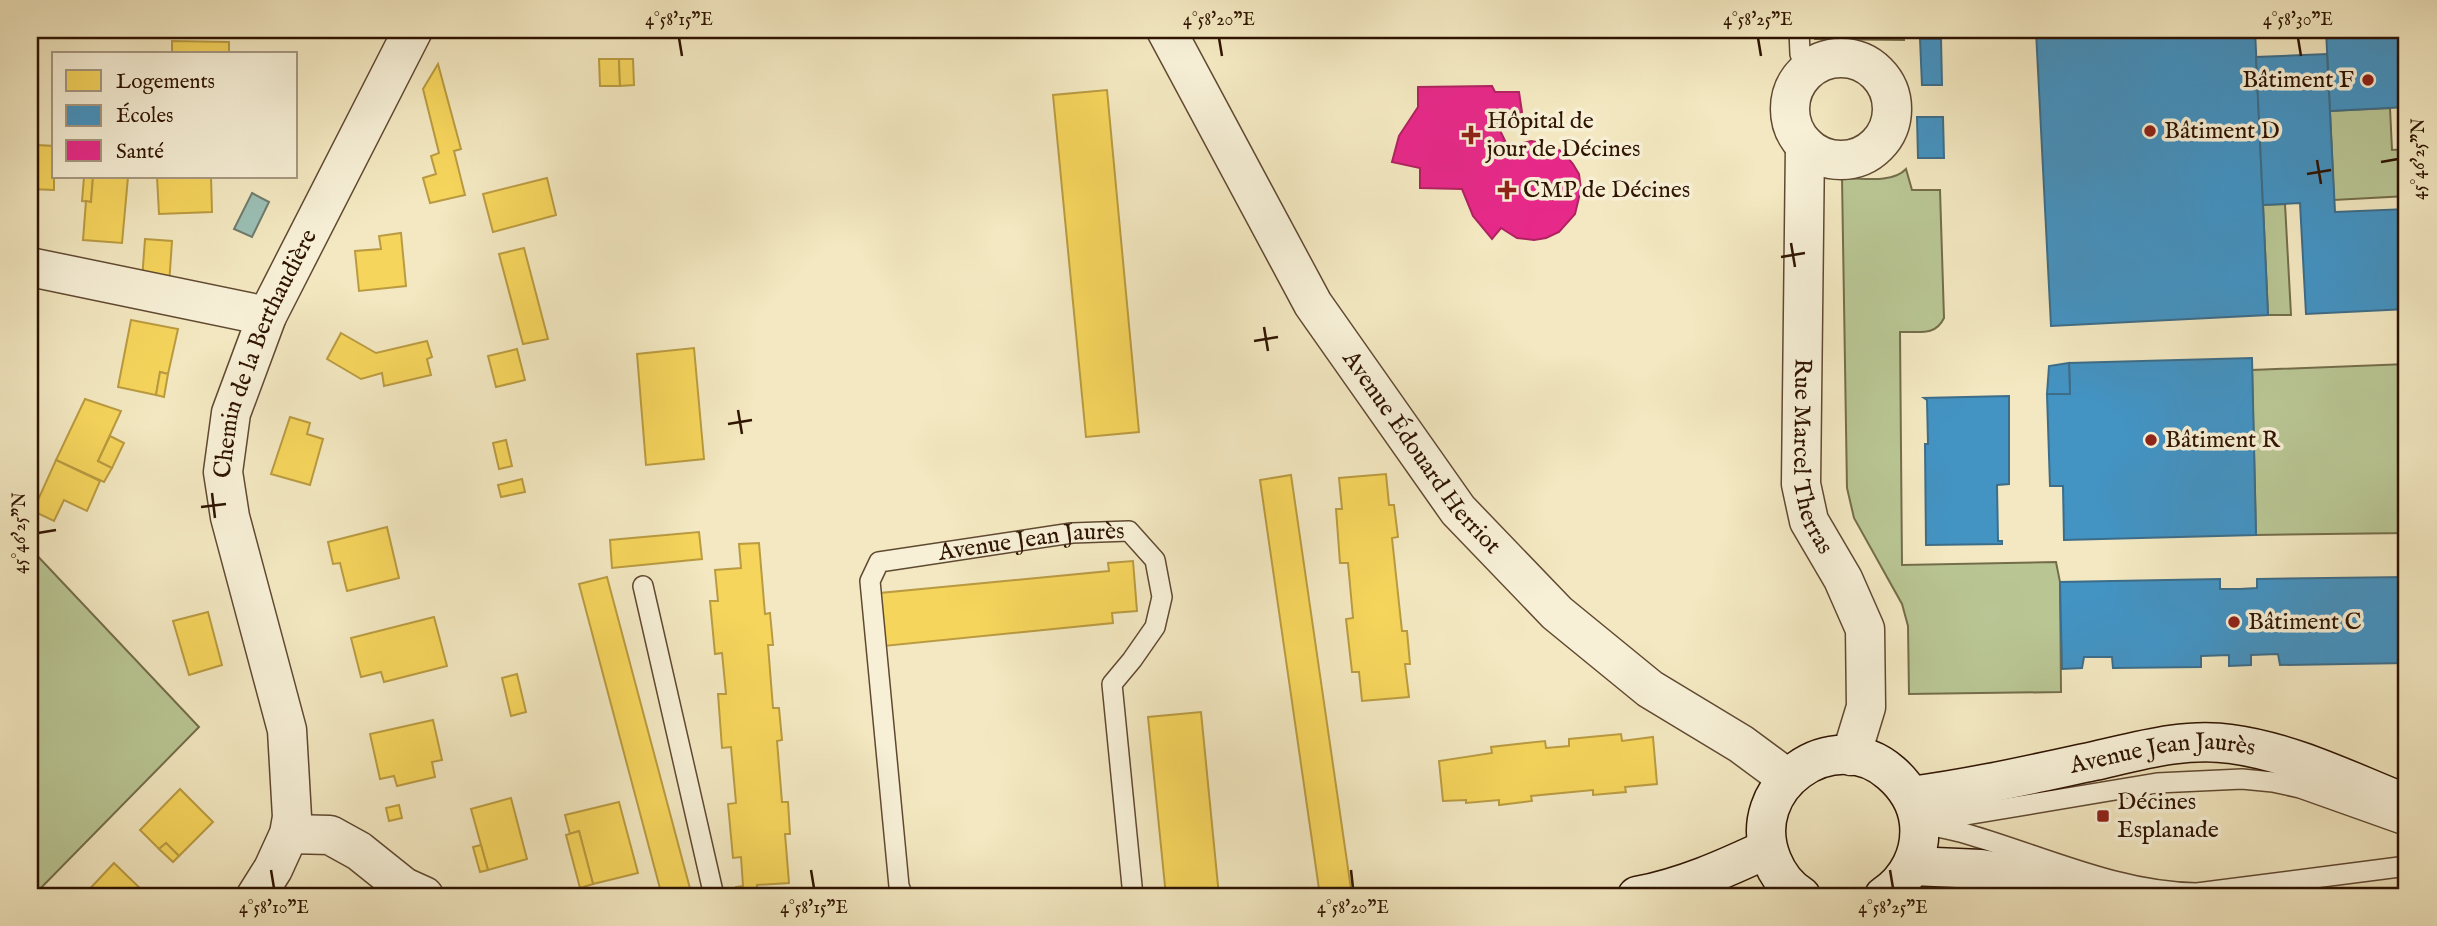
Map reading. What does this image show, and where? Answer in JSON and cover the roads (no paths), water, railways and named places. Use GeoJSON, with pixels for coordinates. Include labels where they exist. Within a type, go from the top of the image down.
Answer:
{"type":"FeatureCollection","features":[{"type":"Feature","properties":{"kind":"street","name":"Chemin de la Berthaudière"},"geometry":{"type":"LineString","coordinates":[[256,896],[273,869],[289,834],[292,817],[287,730],[230,517],[223,472],[231,414],[267,316],[413,30]]}},
{"type":"Feature","properties":{"kind":"street","name":"Avenue Édouard Herriot"},"geometry":{"type":"LineString","coordinates":[[1166,30],[1313,304],[1458,510],[1557,613],[1650,689],[1741,744],[1787,778]]}},
{"type":"Feature","properties":{"kind":"street"},"geometry":{"type":"LineString","coordinates":[[1805,145],[1818,155],[1835,159],[1867,153],[1884,135],[1892,111],[1890,95],[1883,80],[1871,68],[1857,60],[1824,60],[1809,69]]}},
{"type":"Feature","properties":{"kind":"street","name":"Rue Marcel Therras"},"geometry":{"type":"LineString","coordinates":[[1809,69],[1797,81],[1791,97],[1790,115],[1794,131],[1805,145],[1801,484],[1809,521],[1843,579],[1865,629],[1866,708],[1852,756]]}},
{"type":"Feature","properties":{"kind":"street"},"geometry":{"type":"LineString","coordinates":[[30,267],[267,316]]}},
{"type":"Feature","properties":{"kind":"street","name":"Avenue Jean Jaurès"},"geometry":{"type":"LineString","coordinates":[[1915,810],[1962,789],[2145,750],[2196,743],[2229,743],[2263,750],[2407,804]]}},
{"type":"Feature","properties":{"kind":"street"},"geometry":{"type":"LineString","coordinates":[[1785,894],[1767,849],[1765,830],[1768,811],[1776,793],[1787,778],[1801,767],[1834,756],[1852,756],[1870,760],[1886,769],[1900,781],[1915,810],[1917,849],[1912,866],[1904,878],[1884,896]]}},
{"type":"Feature","properties":{"kind":"street"},"geometry":{"type":"LineString","coordinates":[[289,834],[330,835],[359,851],[404,887],[424,896]]}},
{"type":"Feature","properties":{"kind":"street"},"geometry":{"type":"LineString","coordinates":[[1637,896],[1670,890],[1718,873],[1767,849]]}},
{"type":"Feature","properties":{"kind":"street"},"geometry":{"type":"LineString","coordinates":[[1912,866],[1981,869],[2005,873],[2089,896]]}},
{"type":"Feature","properties":{"kind":"lane"},"geometry":{"type":"LineString","coordinates":[[1798,30],[1800,54],[1809,69]]}},
{"type":"Feature","properties":{"kind":"lane","name":"Avenue Jean Jaurès"},"geometry":{"type":"LineString","coordinates":[[903,896],[899,886],[870,581],[879,562],[1072,533],[1129,531],[1155,560],[1162,597],[1155,627],[1112,684],[1133,896]]}},
{"type":"Feature","properties":{"kind":"lane"},"geometry":{"type":"LineString","coordinates":[[643,586],[714,896]]}},
{"type":"Feature","properties":{"kind":"lane"},"geometry":{"type":"LineString","coordinates":[[1915,810],[2157,783],[2242,779],[2300,788],[2407,826]]}},
{"type":"Feature","properties":{"kind":"lane"},"geometry":{"type":"LineString","coordinates":[[1915,810],[1965,833],[2068,868],[2147,890],[2169,893],[2197,893],[2407,866]]}},
{"type":"Feature","properties":{"kind":"water"},"geometry":{"type":"Polygon","coordinates":[[[252,193],[269,202],[252,237],[234,229],[252,193]]]}},
{"type":"Feature","properties":{"kind":"place","name":"Bâtiment F"},"geometry":{"type":"Point","coordinates":[2368,80]}},
{"type":"Feature","properties":{"kind":"place","name":"Bâtiment D"},"geometry":{"type":"Point","coordinates":[2150,131]}},
{"type":"Feature","properties":{"kind":"place","name":"Hôpital de jour de Décines"},"geometry":{"type":"Point","coordinates":[1471,135]}},
{"type":"Feature","properties":{"kind":"place","name":"CMP de Décines"},"geometry":{"type":"Point","coordinates":[1507,190]}},
{"type":"Feature","properties":{"kind":"place","name":"Bâtiment R"},"geometry":{"type":"Point","coordinates":[2151,440]}},
{"type":"Feature","properties":{"kind":"place","name":"Bâtiment C"},"geometry":{"type":"Point","coordinates":[2234,622]}},
{"type":"Feature","properties":{"kind":"place","name":"Décines Esplanade"},"geometry":{"type":"Point","coordinates":[2103,816]}}]}
